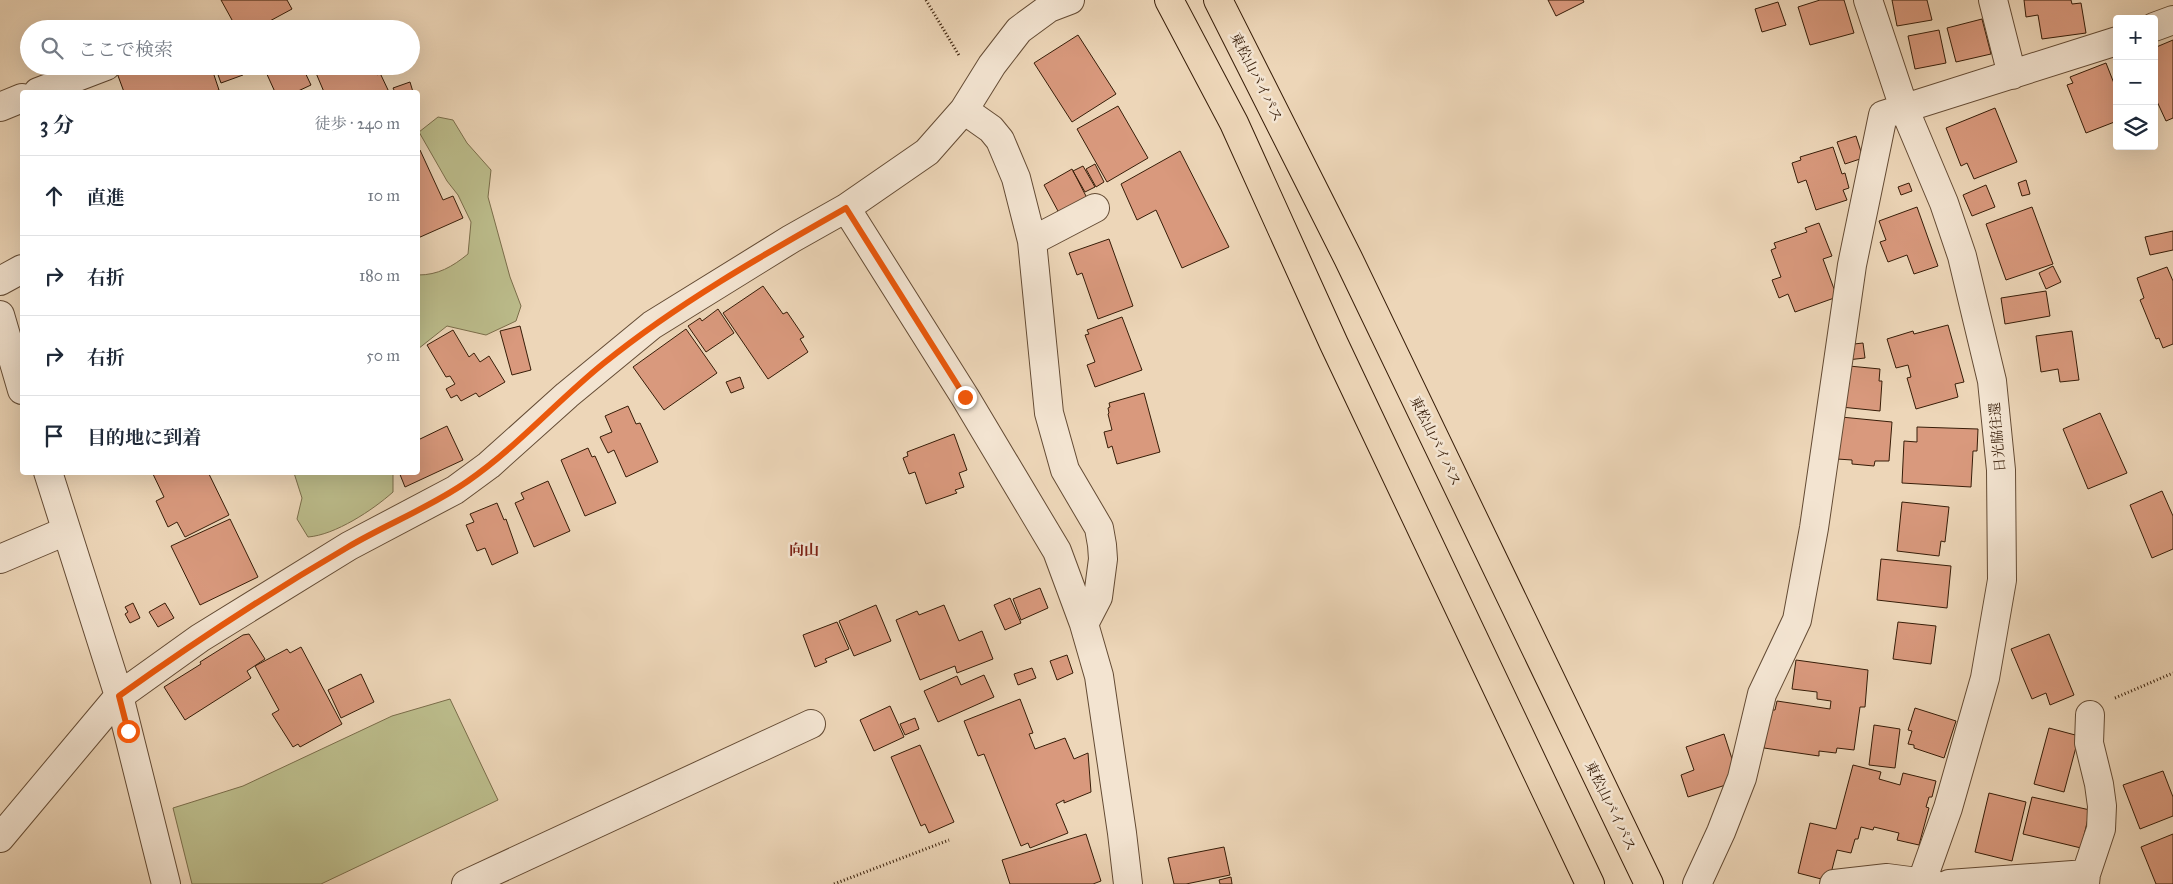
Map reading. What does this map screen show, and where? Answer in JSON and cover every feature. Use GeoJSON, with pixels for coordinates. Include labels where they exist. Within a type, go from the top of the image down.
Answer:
{"type":"FeatureCollection","features":[{"type":"Feature","properties":{"kind":"highway"},"geometry":{"type":"LineString","coordinates":[[1170,0],[1234,123],[1334,344],[1590,884]]}},
{"type":"Feature","properties":{"kind":"highway","name":"東松山バイパス"},"geometry":{"type":"LineString","coordinates":[[1218,0],[1348,258],[1649,884]]}},
{"type":"Feature","properties":{"kind":"street"},"geometry":{"type":"LineString","coordinates":[[0,838],[119,696],[200,638],[332,556],[455,490],[489,465],[567,394],[652,326],[791,239],[846,208],[927,152],[971,98],[1019,30],[1049,8],[1070,0]]}},
{"type":"Feature","properties":{"kind":"street","name":"日光脇往還"},"geometry":{"type":"LineString","coordinates":[[1868,0],[1904,108],[1944,203],[1962,256],[1992,381],[2001,470],[2002,580],[1985,678],[1925,883]]}},
{"type":"Feature","properties":{"kind":"street"},"geometry":{"type":"LineString","coordinates":[[1993,0],[2012,75]]}},
{"type":"Feature","properties":{"kind":"street"},"geometry":{"type":"LineString","coordinates":[[2158,26],[2173,20]]}},
{"type":"Feature","properties":{"kind":"street"},"geometry":{"type":"LineString","coordinates":[[1697,884],[1721,832],[1742,778],[1762,694],[1797,620],[1814,528],[1838,352],[1854,256],[1883,115],[2113,42]]}},
{"type":"Feature","properties":{"kind":"street"},"geometry":{"type":"LineString","coordinates":[[43,90],[82,75]]}},
{"type":"Feature","properties":{"kind":"street"},"geometry":{"type":"LineString","coordinates":[[971,98],[991,130],[1000,140],[1016,178],[1032,241],[1049,413],[1065,470],[1099,528],[1103,559],[1098,597],[1084,624]]}},
{"type":"Feature","properties":{"kind":"street"},"geometry":{"type":"LineString","coordinates":[[0,107],[20,99]]}},
{"type":"Feature","properties":{"kind":"street"},"geometry":{"type":"LineString","coordinates":[[846,208],[965,397],[1057,551],[1084,624],[1099,676],[1128,884]]}},
{"type":"Feature","properties":{"kind":"street"},"geometry":{"type":"LineString","coordinates":[[1032,241],[1095,208]]}},
{"type":"Feature","properties":{"kind":"street"},"geometry":{"type":"LineString","coordinates":[[0,282],[20,270]]}},
{"type":"Feature","properties":{"kind":"street"},"geometry":{"type":"LineString","coordinates":[[0,315],[20,383]]}},
{"type":"Feature","properties":{"kind":"street"},"geometry":{"type":"LineString","coordinates":[[49,475],[119,696],[166,884]]}},
{"type":"Feature","properties":{"kind":"street"},"geometry":{"type":"LineString","coordinates":[[0,559],[66,531]]}},
{"type":"Feature","properties":{"kind":"street"},"geometry":{"type":"LineString","coordinates":[[1949,884],[2085,879],[2101,829],[2102,806],[2099,784],[2088,743],[2090,715]]}},
{"type":"Feature","properties":{"kind":"street"},"geometry":{"type":"LineString","coordinates":[[466,884],[812,724]]}},
{"type":"Feature","properties":{"kind":"street"},"geometry":{"type":"LineString","coordinates":[[1834,884],[1887,878],[1925,883]]}},
{"type":"Feature","properties":{"kind":"path"},"geometry":{"type":"LineString","coordinates":[[926,0],[971,98]]}},
{"type":"Feature","properties":{"kind":"path"},"geometry":{"type":"LineString","coordinates":[[2090,715],[2096,708],[2118,696],[2173,673]]}},
{"type":"Feature","properties":{"kind":"path"},"geometry":{"type":"LineString","coordinates":[[834,884],[949,840]]}},
{"type":"Feature","properties":{"kind":"green space"},"geometry":{"type":"Polygon","coordinates":[[[438,117],[453,120],[467,143],[491,170],[488,197],[510,277],[521,306],[516,321],[486,335],[447,326],[420,347],[420,275],[432,274],[444,269],[468,254],[471,222],[458,195],[447,181],[420,131],[438,117]]]}},
{"type":"Feature","properties":{"kind":"green space"},"geometry":{"type":"Polygon","coordinates":[[[295,475],[393,475],[393,492],[375,506],[341,527],[319,535],[308,537],[297,519],[302,498],[295,475]]]}},
{"type":"Feature","properties":{"kind":"green space"},"geometry":{"type":"Polygon","coordinates":[[[450,699],[498,800],[321,884],[192,884],[173,808],[243,786],[392,716],[450,699]]]}},
{"type":"Feature","properties":{"kind":"building"},"geometry":{"type":"Polygon","coordinates":[[[221,0],[287,0],[292,9],[272,20],[232,20],[221,0]]]}},
{"type":"Feature","properties":{"kind":"building"},"geometry":{"type":"Polygon","coordinates":[[[1548,0],[1583,0],[1584,2],[1556,16],[1548,0]]]}},
{"type":"Feature","properties":{"kind":"building"},"geometry":{"type":"Polygon","coordinates":[[[1820,0],[1844,0],[1854,33],[1810,45],[1798,7],[1820,0]]]}},
{"type":"Feature","properties":{"kind":"building"},"geometry":{"type":"Polygon","coordinates":[[[1892,0],[1927,0],[1932,20],[1897,26],[1892,0]]]}},
{"type":"Feature","properties":{"kind":"building"},"geometry":{"type":"Polygon","coordinates":[[[2024,0],[2071,0],[2072,4],[2081,3],[2086,33],[2042,39],[2038,15],[2026,17],[2024,0]]]}},
{"type":"Feature","properties":{"kind":"building"},"geometry":{"type":"Polygon","coordinates":[[[1778,2],[1786,25],[1762,32],[1755,9],[1778,2]]]}},
{"type":"Feature","properties":{"kind":"building"},"geometry":{"type":"Polygon","coordinates":[[[1982,19],[1991,54],[1956,62],[1947,28],[1982,19]]]}},
{"type":"Feature","properties":{"kind":"building"},"geometry":{"type":"Polygon","coordinates":[[[1939,30],[1946,63],[1915,69],[1908,36],[1939,30]]]}},
{"type":"Feature","properties":{"kind":"building"},"geometry":{"type":"Polygon","coordinates":[[[1078,35],[1116,94],[1072,122],[1034,63],[1078,35]]]}},
{"type":"Feature","properties":{"kind":"building"},"geometry":{"type":"Polygon","coordinates":[[[2173,40],[2173,118],[2166,121],[2158,104],[2158,46],[2173,40]]]}},
{"type":"Feature","properties":{"kind":"building"},"geometry":{"type":"Polygon","coordinates":[[[2106,63],[2113,81],[2113,123],[2086,133],[2067,85],[2073,83],[2070,77],[2106,63]]]}},
{"type":"Feature","properties":{"kind":"building"},"geometry":{"type":"Polygon","coordinates":[[[118,75],[214,75],[219,90],[123,90],[118,75]]]}},
{"type":"Feature","properties":{"kind":"building"},"geometry":{"type":"Polygon","coordinates":[[[218,75],[243,75],[221,83],[218,75]]]}},
{"type":"Feature","properties":{"kind":"building"},"geometry":{"type":"Polygon","coordinates":[[[267,75],[306,75],[311,85],[300,90],[274,90],[267,75]]]}},
{"type":"Feature","properties":{"kind":"building"},"geometry":{"type":"Polygon","coordinates":[[[317,75],[381,75],[388,90],[323,90],[317,75]]]}},
{"type":"Feature","properties":{"kind":"building"},"geometry":{"type":"Polygon","coordinates":[[[410,82],[412,90],[394,90],[393,88],[410,82]]]}},
{"type":"Feature","properties":{"kind":"building"},"geometry":{"type":"Polygon","coordinates":[[[1118,106],[1148,158],[1107,182],[1077,129],[1118,106]]]}},
{"type":"Feature","properties":{"kind":"building"},"geometry":{"type":"Polygon","coordinates":[[[1995,108],[2017,162],[1974,179],[1967,163],[1961,166],[1946,128],[1995,108]]]}},
{"type":"Feature","properties":{"kind":"building"},"geometry":{"type":"Polygon","coordinates":[[[1856,136],[1863,158],[1845,164],[1837,142],[1856,136]]]}},
{"type":"Feature","properties":{"kind":"building"},"geometry":{"type":"Polygon","coordinates":[[[1833,147],[1842,174],[1845,173],[1849,188],[1843,190],[1847,200],[1816,210],[1806,180],[1798,183],[1792,163],[1801,160],[1800,157],[1833,147]]]}},
{"type":"Feature","properties":{"kind":"building"},"geometry":{"type":"Polygon","coordinates":[[[420,150],[443,200],[453,196],[463,218],[420,237],[420,150]]]}},
{"type":"Feature","properties":{"kind":"building"},"geometry":{"type":"Polygon","coordinates":[[[1180,151],[1229,247],[1182,268],[1156,210],[1137,220],[1121,184],[1180,151]]]}},
{"type":"Feature","properties":{"kind":"building"},"geometry":{"type":"Polygon","coordinates":[[[1095,164],[1104,182],[1096,187],[1086,169],[1095,164]]]}},
{"type":"Feature","properties":{"kind":"building"},"geometry":{"type":"Polygon","coordinates":[[[1083,166],[1095,187],[1085,192],[1073,171],[1083,166]]]}},
{"type":"Feature","properties":{"kind":"building"},"geometry":{"type":"Polygon","coordinates":[[[1072,169],[1087,198],[1059,213],[1044,185],[1072,169]]]}},
{"type":"Feature","properties":{"kind":"building"},"geometry":{"type":"Polygon","coordinates":[[[2026,180],[2030,194],[2022,196],[2018,183],[2026,180]]]}},
{"type":"Feature","properties":{"kind":"building"},"geometry":{"type":"Polygon","coordinates":[[[1909,183],[1912,191],[1901,195],[1898,187],[1909,183]]]}},
{"type":"Feature","properties":{"kind":"building"},"geometry":{"type":"Polygon","coordinates":[[[1986,185],[1995,207],[1972,216],[1963,195],[1986,185]]]}},
{"type":"Feature","properties":{"kind":"building"},"geometry":{"type":"Polygon","coordinates":[[[1917,207],[1938,266],[1914,274],[1907,255],[1888,262],[1880,242],[1886,240],[1879,221],[1917,207]]]}},
{"type":"Feature","properties":{"kind":"building"},"geometry":{"type":"Polygon","coordinates":[[[2032,207],[2053,264],[2006,280],[1986,224],[2032,207]]]}},
{"type":"Feature","properties":{"kind":"building"},"geometry":{"type":"Polygon","coordinates":[[[1819,223],[1832,256],[1823,259],[1837,297],[1795,312],[1788,294],[1779,298],[1772,280],[1781,277],[1771,250],[1776,248],[1774,243],[1807,232],[1805,228],[1819,223]]]}},
{"type":"Feature","properties":{"kind":"building"},"geometry":{"type":"Polygon","coordinates":[[[2173,231],[2173,250],[2150,255],[2145,237],[2173,231]]]}},
{"type":"Feature","properties":{"kind":"building"},"geometry":{"type":"Polygon","coordinates":[[[1109,239],[1133,306],[1098,319],[1082,273],[1077,275],[1069,253],[1109,239]]]}},
{"type":"Feature","properties":{"kind":"building"},"geometry":{"type":"Polygon","coordinates":[[[2053,266],[2061,282],[2046,289],[2039,273],[2053,266]]]}},
{"type":"Feature","properties":{"kind":"building"},"geometry":{"type":"Polygon","coordinates":[[[2167,267],[2173,281],[2173,344],[2163,348],[2159,338],[2156,339],[2140,300],[2144,298],[2137,278],[2167,267]]]}},
{"type":"Feature","properties":{"kind":"building"},"geometry":{"type":"Polygon","coordinates":[[[763,286],[783,314],[787,312],[804,337],[800,339],[808,352],[768,379],[723,313],[763,286]]]}},
{"type":"Feature","properties":{"kind":"building"},"geometry":{"type":"Polygon","coordinates":[[[2046,291],[2050,316],[2005,324],[2001,298],[2046,291]]]}},
{"type":"Feature","properties":{"kind":"building"},"geometry":{"type":"Polygon","coordinates":[[[718,309],[734,333],[706,352],[688,326],[700,318],[702,321],[718,309]]]}},
{"type":"Feature","properties":{"kind":"building"},"geometry":{"type":"Polygon","coordinates":[[[1122,317],[1142,370],[1095,387],[1087,365],[1095,362],[1085,335],[1089,334],[1087,330],[1122,317]]]}},
{"type":"Feature","properties":{"kind":"building"},"geometry":{"type":"Polygon","coordinates":[[[1948,325],[1964,382],[1955,384],[1958,397],[1916,409],[1907,378],[1911,377],[1908,365],[1896,368],[1887,339],[1913,331],[1914,334],[1948,325]]]}},
{"type":"Feature","properties":{"kind":"building"},"geometry":{"type":"Polygon","coordinates":[[[520,326],[531,370],[512,375],[500,331],[520,326]]]}},
{"type":"Feature","properties":{"kind":"building"},"geometry":{"type":"Polygon","coordinates":[[[686,329],[717,373],[664,410],[633,367],[686,329]]]}},
{"type":"Feature","properties":{"kind":"building"},"geometry":{"type":"Polygon","coordinates":[[[453,330],[469,357],[474,353],[480,362],[489,356],[505,382],[479,397],[476,393],[461,401],[457,395],[451,398],[446,389],[455,384],[450,376],[446,377],[427,345],[453,330]]]}},
{"type":"Feature","properties":{"kind":"building"},"geometry":{"type":"Polygon","coordinates":[[[2072,331],[2079,380],[2060,382],[2058,369],[2041,372],[2036,336],[2072,331]]]}},
{"type":"Feature","properties":{"kind":"building"},"geometry":{"type":"Polygon","coordinates":[[[1863,343],[1865,358],[1847,360],[1845,345],[1863,343]]]}},
{"type":"Feature","properties":{"kind":"building"},"geometry":{"type":"Polygon","coordinates":[[[1849,366],[1880,369],[1879,381],[1882,381],[1880,411],[1841,407],[1849,366]]]}},
{"type":"Feature","properties":{"kind":"building"},"geometry":{"type":"Polygon","coordinates":[[[740,377],[744,388],[731,393],[726,382],[740,377]]]}},
{"type":"Feature","properties":{"kind":"building"},"geometry":{"type":"Polygon","coordinates":[[[1144,393],[1160,452],[1117,464],[1112,446],[1108,448],[1104,432],[1112,430],[1108,414],[1109,403],[1144,393]]]}},
{"type":"Feature","properties":{"kind":"building"},"geometry":{"type":"Polygon","coordinates":[[[628,406],[636,424],[640,423],[658,462],[626,477],[614,450],[608,453],[600,437],[612,432],[605,416],[628,406]]]}},
{"type":"Feature","properties":{"kind":"building"},"geometry":{"type":"Polygon","coordinates":[[[2100,413],[2127,473],[2088,489],[2063,429],[2100,413]]]}},
{"type":"Feature","properties":{"kind":"building"},"geometry":{"type":"Polygon","coordinates":[[[1841,417],[1892,422],[1889,461],[1875,461],[1874,466],[1852,464],[1852,460],[1837,459],[1841,417]]]}},
{"type":"Feature","properties":{"kind":"building"},"geometry":{"type":"Polygon","coordinates":[[[447,426],[463,460],[405,487],[400,475],[420,475],[420,439],[447,426]]]}},
{"type":"Feature","properties":{"kind":"building"},"geometry":{"type":"Polygon","coordinates":[[[1917,427],[1978,429],[1977,451],[1973,451],[1971,487],[1902,483],[1904,441],[1917,442],[1917,427]]]}},
{"type":"Feature","properties":{"kind":"building"},"geometry":{"type":"Polygon","coordinates":[[[954,434],[967,470],[959,473],[964,487],[955,490],[957,493],[926,504],[915,472],[909,474],[903,458],[908,456],[907,452],[954,434]]]}},
{"type":"Feature","properties":{"kind":"building"},"geometry":{"type":"Polygon","coordinates":[[[588,448],[592,457],[595,456],[616,503],[585,516],[561,460],[588,448]]]}},
{"type":"Feature","properties":{"kind":"building"},"geometry":{"type":"Polygon","coordinates":[[[153,475],[209,475],[229,515],[185,537],[177,522],[168,527],[156,501],[164,497],[153,475]]]}},
{"type":"Feature","properties":{"kind":"building"},"geometry":{"type":"Polygon","coordinates":[[[548,481],[570,531],[534,547],[515,503],[524,499],[521,493],[548,481]]]}},
{"type":"Feature","properties":{"kind":"building"},"geometry":{"type":"Polygon","coordinates":[[[2162,491],[2173,516],[2173,549],[2152,558],[2130,505],[2162,491]]]}},
{"type":"Feature","properties":{"kind":"building"},"geometry":{"type":"Polygon","coordinates":[[[1902,502],[1949,507],[1945,542],[1941,541],[1939,556],[1897,551],[1902,502]]]}},
{"type":"Feature","properties":{"kind":"building"},"geometry":{"type":"Polygon","coordinates":[[[497,503],[504,520],[506,519],[518,553],[492,565],[485,548],[477,551],[466,525],[474,522],[470,514],[497,503]]]}},
{"type":"Feature","properties":{"kind":"building"},"geometry":{"type":"Polygon","coordinates":[[[230,519],[258,577],[200,605],[171,546],[230,519]]]}},
{"type":"Feature","properties":{"kind":"building"},"geometry":{"type":"Polygon","coordinates":[[[1881,559],[1951,566],[1947,608],[1877,600],[1881,559]]]}},
{"type":"Feature","properties":{"kind":"building"},"geometry":{"type":"Polygon","coordinates":[[[1040,588],[1048,608],[1021,620],[1013,599],[1040,588]]]}},
{"type":"Feature","properties":{"kind":"building"},"geometry":{"type":"Polygon","coordinates":[[[1010,598],[1021,623],[1005,630],[994,605],[1010,598]]]}},
{"type":"Feature","properties":{"kind":"building"},"geometry":{"type":"Polygon","coordinates":[[[133,603],[140,618],[130,623],[125,614],[128,612],[125,607],[133,603]]]}},
{"type":"Feature","properties":{"kind":"building"},"geometry":{"type":"Polygon","coordinates":[[[165,603],[174,618],[158,627],[149,612],[165,603]]]}},
{"type":"Feature","properties":{"kind":"building"},"geometry":{"type":"Polygon","coordinates":[[[876,605],[891,641],[854,656],[839,621],[876,605]]]}},
{"type":"Feature","properties":{"kind":"building"},"geometry":{"type":"Polygon","coordinates":[[[944,605],[959,641],[982,631],[993,659],[957,673],[955,666],[920,680],[896,620],[917,611],[919,615],[944,605]]]}},
{"type":"Feature","properties":{"kind":"building"},"geometry":{"type":"Polygon","coordinates":[[[837,622],[849,649],[825,659],[827,662],[815,667],[803,635],[837,622]]]}},
{"type":"Feature","properties":{"kind":"building"},"geometry":{"type":"Polygon","coordinates":[[[1898,622],[1936,626],[1931,664],[1893,659],[1898,622]]]}},
{"type":"Feature","properties":{"kind":"building"},"geometry":{"type":"Polygon","coordinates":[[[249,634],[265,659],[247,671],[251,678],[185,720],[164,687],[243,635],[249,634]]]}},
{"type":"Feature","properties":{"kind":"building"},"geometry":{"type":"Polygon","coordinates":[[[2049,634],[2074,695],[2050,705],[2046,693],[2032,699],[2011,649],[2049,634]]]}},
{"type":"Feature","properties":{"kind":"building"},"geometry":{"type":"Polygon","coordinates":[[[301,647],[342,724],[300,747],[298,744],[293,747],[272,714],[279,710],[255,666],[287,649],[290,653],[301,647]]]}},
{"type":"Feature","properties":{"kind":"building"},"geometry":{"type":"Polygon","coordinates":[[[1067,655],[1073,673],[1057,680],[1050,661],[1067,655]]]}},
{"type":"Feature","properties":{"kind":"building"},"geometry":{"type":"Polygon","coordinates":[[[1796,660],[1868,670],[1865,707],[1860,707],[1854,750],[1837,748],[1836,753],[1819,751],[1819,756],[1764,748],[1770,710],[1775,710],[1777,701],[1830,709],[1831,701],[1817,699],[1817,692],[1792,689],[1796,660]]]}},
{"type":"Feature","properties":{"kind":"building"},"geometry":{"type":"Polygon","coordinates":[[[1032,668],[1036,678],[1018,685],[1014,674],[1032,668]]]}},
{"type":"Feature","properties":{"kind":"building"},"geometry":{"type":"Polygon","coordinates":[[[361,674],[374,702],[341,718],[328,690],[361,674]]]}},
{"type":"Feature","properties":{"kind":"building"},"geometry":{"type":"Polygon","coordinates":[[[984,675],[994,697],[938,722],[924,691],[957,676],[961,685],[984,675]]]}},
{"type":"Feature","properties":{"kind":"building"},"geometry":{"type":"Polygon","coordinates":[[[1020,699],[1033,733],[1029,734],[1035,749],[1065,738],[1074,759],[1088,753],[1091,792],[1064,803],[1064,800],[1056,804],[1068,833],[1030,848],[1028,843],[1021,846],[984,754],[978,756],[964,721],[1020,699]]]}},
{"type":"Feature","properties":{"kind":"building"},"geometry":{"type":"Polygon","coordinates":[[[890,706],[904,737],[874,751],[860,720],[890,706]]]}},
{"type":"Feature","properties":{"kind":"building"},"geometry":{"type":"Polygon","coordinates":[[[1915,708],[1956,721],[1944,758],[1914,748],[1914,745],[1908,744],[1912,731],[1908,730],[1915,708]]]}},
{"type":"Feature","properties":{"kind":"building"},"geometry":{"type":"Polygon","coordinates":[[[915,718],[919,729],[905,735],[900,724],[915,718]]]}},
{"type":"Feature","properties":{"kind":"building"},"geometry":{"type":"Polygon","coordinates":[[[1874,725],[1900,729],[1895,768],[1869,765],[1874,725]]]}},
{"type":"Feature","properties":{"kind":"building"},"geometry":{"type":"Polygon","coordinates":[[[2049,728],[2079,736],[2064,792],[2034,784],[2049,728]]]}},
{"type":"Feature","properties":{"kind":"building"},"geometry":{"type":"Polygon","coordinates":[[[1724,734],[1735,768],[1732,783],[1688,797],[1681,775],[1694,770],[1686,747],[1724,734]]]}},
{"type":"Feature","properties":{"kind":"building"},"geometry":{"type":"Polygon","coordinates":[[[920,745],[954,822],[929,833],[925,824],[921,826],[891,757],[920,745]]]}},
{"type":"Feature","properties":{"kind":"building"},"geometry":{"type":"Polygon","coordinates":[[[1853,765],[1881,772],[1879,779],[1900,785],[1903,773],[1936,781],[1932,797],[1929,797],[1926,807],[1929,808],[1919,845],[1897,840],[1899,833],[1874,827],[1873,830],[1861,827],[1858,839],[1855,839],[1851,853],[1837,850],[1829,881],[1798,873],[1810,823],[1836,829],[1853,765]]]}},
{"type":"Feature","properties":{"kind":"building"},"geometry":{"type":"Polygon","coordinates":[[[2163,771],[2173,797],[2173,816],[2140,829],[2123,785],[2163,771]]]}},
{"type":"Feature","properties":{"kind":"building"},"geometry":{"type":"Polygon","coordinates":[[[1989,793],[2026,802],[2012,861],[1975,852],[1989,793]]]}},
{"type":"Feature","properties":{"kind":"building"},"geometry":{"type":"Polygon","coordinates":[[[2032,797],[2090,810],[2081,848],[2023,834],[2032,797]]]}},
{"type":"Feature","properties":{"kind":"building"},"geometry":{"type":"Polygon","coordinates":[[[1086,834],[1101,881],[1093,884],[1010,884],[1002,860],[1086,834]]]}},
{"type":"Feature","properties":{"kind":"building"},"geometry":{"type":"Polygon","coordinates":[[[2173,834],[2173,884],[2156,884],[2141,847],[2173,834]]]}},
{"type":"Feature","properties":{"kind":"building"},"geometry":{"type":"Polygon","coordinates":[[[1224,847],[1230,875],[1186,884],[1174,884],[1168,858],[1224,847]]]}},
{"type":"Feature","properties":{"kind":"building"},"geometry":{"type":"Polygon","coordinates":[[[1231,877],[1232,884],[1220,884],[1219,880],[1231,877]]]}},
{"type":"Feature","properties":{"kind":"district","name":"向山"},"geometry":{"type":"Point","coordinates":[804,550]}},
{"type":"Feature","properties":{"kind":"route"},"geometry":{"type":"LineString","coordinates":[[128,731],[119,696],[200,638],[349,546],[455,490],[489,465],[567,394],[652,326],[791,239],[846,208],[965,397]]}}]}
